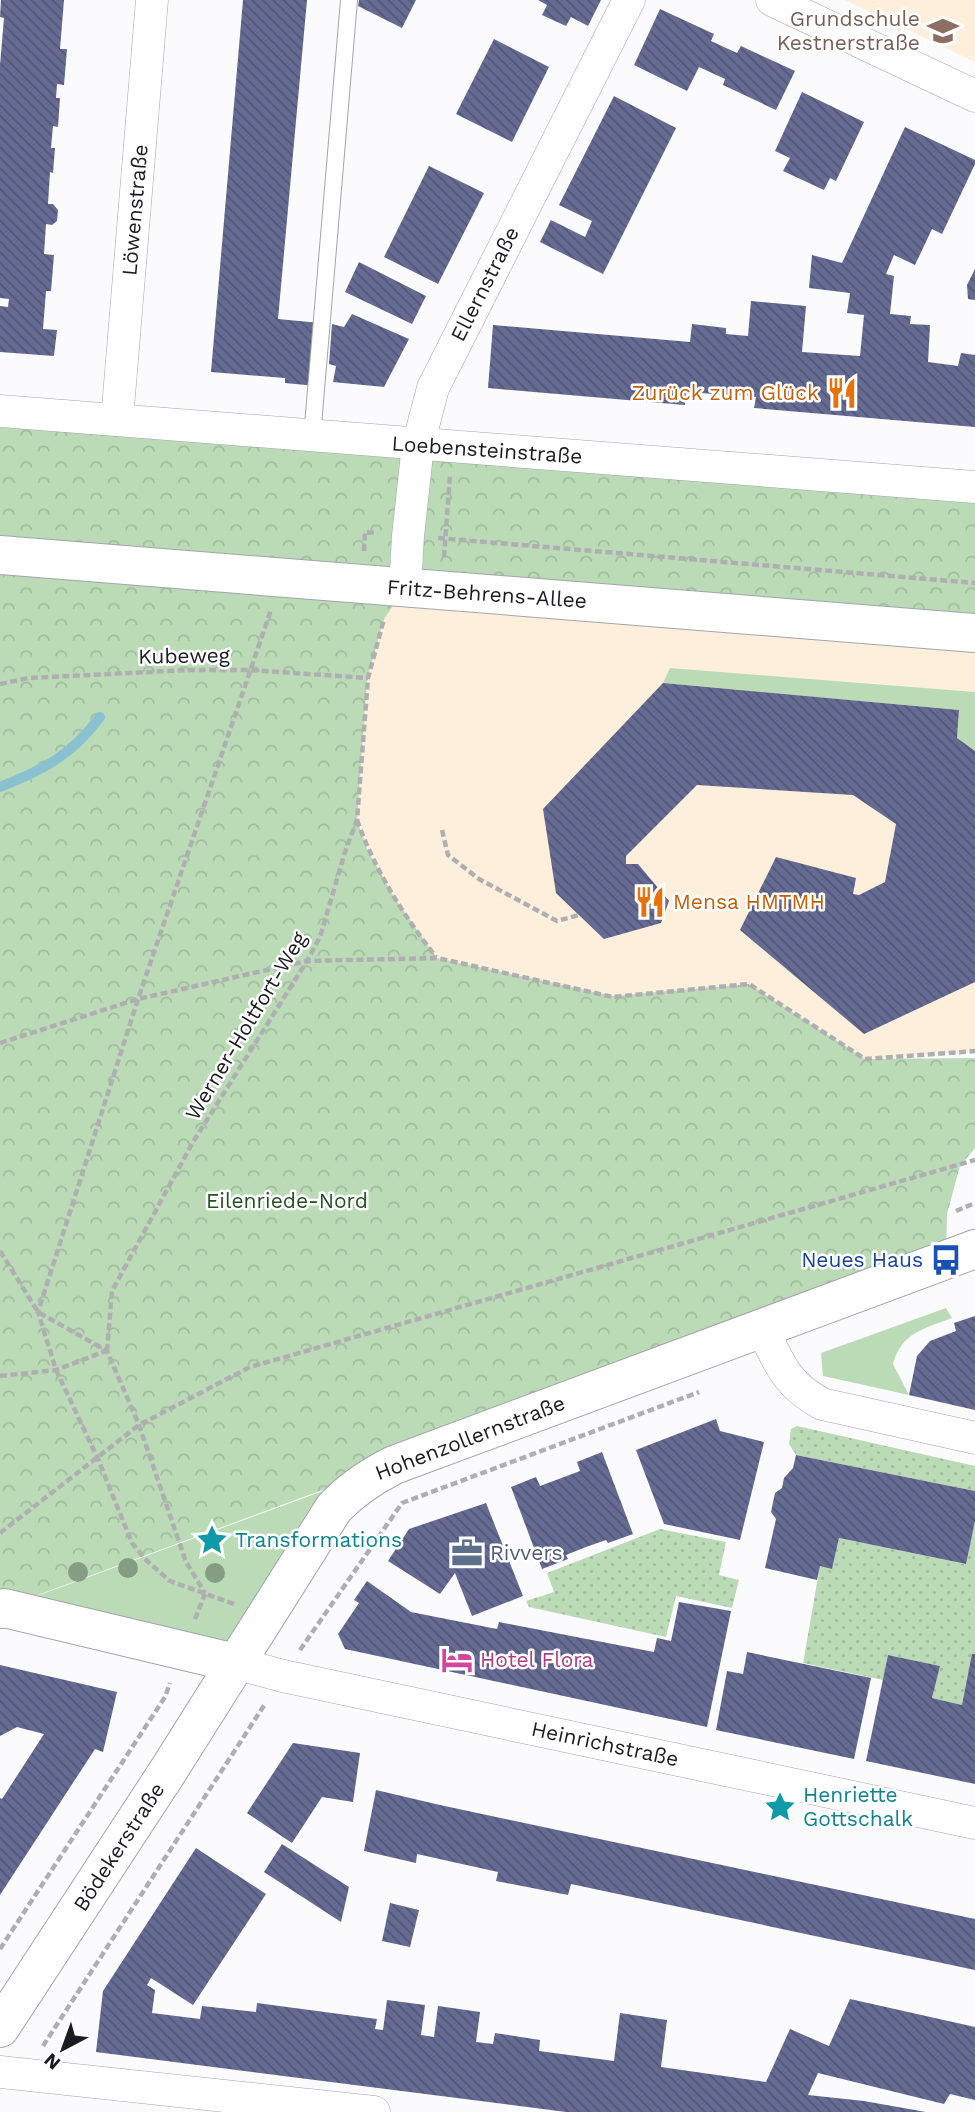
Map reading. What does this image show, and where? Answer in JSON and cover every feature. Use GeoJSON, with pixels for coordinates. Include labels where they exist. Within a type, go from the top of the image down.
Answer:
{"type":"FeatureCollection","features":[{"type":"Feature","properties":{"kind":"street","name":"Löwenstraße"},"geometry":{"type":"LineString","coordinates":[[117,420],[152,0]]}},
{"type":"Feature","properties":{"kind":"street","name":"Ellernstraße"},"geometry":{"type":"LineString","coordinates":[[405,588],[408,536],[430,446],[433,387],[629,0]]}},
{"type":"Feature","properties":{"kind":"street"},"geometry":{"type":"LineString","coordinates":[[772,0],[975,96]]}},
{"type":"Feature","properties":{"kind":"street","name":"Loebensteinstraße"},"geometry":{"type":"LineString","coordinates":[[0,411],[975,487]]}},
{"type":"Feature","properties":{"kind":"street","name":"Fritz-Behrens-Allee"},"geometry":{"type":"LineString","coordinates":[[0,555],[975,633]]}},
{"type":"Feature","properties":{"kind":"street","name":"Hohenzollernstraße"},"geometry":{"type":"LineString","coordinates":[[235,1663],[334,1508],[369,1478],[394,1465],[975,1249]]}},
{"type":"Feature","properties":{"kind":"street"},"geometry":{"type":"LineString","coordinates":[[761,1327],[790,1381],[804,1394],[822,1404],[975,1438]]}},
{"type":"Feature","properties":{"kind":"street"},"geometry":{"type":"LineString","coordinates":[[0,1609],[235,1663]]}},
{"type":"Feature","properties":{"kind":"street","name":"Heinrichstraße"},"geometry":{"type":"LineString","coordinates":[[235,1663],[283,1676],[975,1823]]}},
{"type":"Feature","properties":{"kind":"street","name":"Bödekerstraße"},"geometry":{"type":"LineString","coordinates":[[0,2028],[168,1771],[235,1663]]}},
{"type":"Feature","properties":{"kind":"street"},"geometry":{"type":"LineString","coordinates":[[13,2072],[374,2112]]}},
{"type":"Feature","properties":{"kind":"lane"},"geometry":{"type":"LineString","coordinates":[[312,437],[349,0]]}},
{"type":"Feature","properties":{"kind":"path"},"geometry":{"type":"LineString","coordinates":[[430,446],[451,468],[444,557]]}},
{"type":"Feature","properties":{"kind":"path"},"geometry":{"type":"LineString","coordinates":[[364,551],[365,532],[975,583]]}},
{"type":"Feature","properties":{"kind":"path"},"geometry":{"type":"LineString","coordinates":[[38,1312],[138,999],[271,610]]}},
{"type":"Feature","properties":{"kind":"path","name":"Werner-Holtfort-Weg"},"geometry":{"type":"LineString","coordinates":[[107,1351],[112,1291],[193,1142],[320,937],[357,820],[368,678],[384,619]]}},
{"type":"Feature","properties":{"kind":"path","name":"Kubeweg"},"geometry":{"type":"LineString","coordinates":[[0,684],[29,678],[189,670],[249,670],[368,678]]}},
{"type":"Feature","properties":{"kind":"path"},"geometry":{"type":"LineString","coordinates":[[357,820],[367,849],[394,897],[416,932],[437,958]]}},
{"type":"Feature","properties":{"kind":"path"},"geometry":{"type":"LineString","coordinates":[[442,830],[448,855],[479,879],[557,921],[579,915]]}},
{"type":"Feature","properties":{"kind":"path"},"geometry":{"type":"LineString","coordinates":[[0,1043],[138,999],[307,961],[437,958],[613,996],[749,984],[865,1059],[975,1051]]}},
{"type":"Feature","properties":{"kind":"path"},"geometry":{"type":"LineString","coordinates":[[0,1533],[139,1425],[250,1367],[975,1160]]}},
{"type":"Feature","properties":{"kind":"path"},"geometry":{"type":"LineString","coordinates":[[956,1211],[975,1203]]}},
{"type":"Feature","properties":{"kind":"path"},"geometry":{"type":"LineString","coordinates":[[0,1251],[38,1312],[56,1370],[98,1459],[132,1543],[147,1561],[170,1581],[205,1594]]}},
{"type":"Feature","properties":{"kind":"path"},"geometry":{"type":"LineString","coordinates":[[38,1312],[107,1351],[139,1425],[186,1562],[205,1594]]}},
{"type":"Feature","properties":{"kind":"path"},"geometry":{"type":"LineString","coordinates":[[0,1376],[56,1370],[107,1351]]}},
{"type":"Feature","properties":{"kind":"path"},"geometry":{"type":"LineString","coordinates":[[13,2072],[402,1503],[701,1392]]}},
{"type":"Feature","properties":{"kind":"path"},"geometry":{"type":"LineString","coordinates":[[0,1949],[165,1697],[205,1594]]}},
{"type":"Feature","properties":{"kind":"shaded area","name":"Grundschule Kestnerstraße"},"geometry":{"type":"Polygon","coordinates":[[[845,0],[975,0],[975,62],[845,0]]]}},
{"type":"Feature","properties":{"kind":"shaded area"},"geometry":{"type":"Polygon","coordinates":[[[405,588],[975,633],[975,1051],[865,1059],[749,984],[613,997],[437,958],[394,897],[367,849],[357,820],[367,680],[384,619],[405,588]]]}},
{"type":"Feature","properties":{"kind":"green space","name":"Eilenriede-Nord"},"geometry":{"type":"Polygon","coordinates":[[[0,411],[975,487],[975,633],[405,588],[384,619],[367,680],[357,820],[367,849],[394,897],[437,958],[613,996],[749,984],[865,1059],[975,1058],[975,1148],[960,1166],[947,1214],[946,1260],[0,1609],[0,411]]]}},
{"type":"Feature","properties":{"kind":"green space"},"geometry":{"type":"Polygon","coordinates":[[[670,668],[975,692],[975,751],[957,738],[959,710],[663,683],[670,668]]]}},
{"type":"Feature","properties":{"kind":"green space"},"geometry":{"type":"Polygon","coordinates":[[[946,1308],[952,1318],[915,1333],[897,1353],[893,1364],[909,1395],[823,1376],[821,1353],[946,1308]]]}},
{"type":"Feature","properties":{"kind":"green space"},"geometry":{"type":"Polygon","coordinates":[[[797,1426],[975,1466],[975,1491],[796,1455],[789,1444],[791,1429],[797,1426]]]}},
{"type":"Feature","properties":{"kind":"green space"},"geometry":{"type":"Polygon","coordinates":[[[394,1465],[369,1478],[235,1663],[4,1608],[394,1465]]]}},
{"type":"Feature","properties":{"kind":"green space"},"geometry":{"type":"Polygon","coordinates":[[[975,1521],[975,1654],[962,1705],[932,1698],[939,1666],[888,1655],[883,1680],[803,1663],[820,1566],[832,1568],[839,1538],[965,1564],[975,1521]]]}},
{"type":"Feature","properties":{"kind":"green space"},"geometry":{"type":"Polygon","coordinates":[[[660,1529],[726,1542],[719,1575],[739,1580],[732,1608],[676,1596],[666,1637],[529,1607],[526,1601],[554,1592],[547,1573],[660,1529]]]}},
{"type":"Feature","properties":{"kind":"building"},"geometry":{"type":"Polygon","coordinates":[[[1,0],[64,0],[60,49],[67,49],[64,85],[57,84],[56,98],[60,98],[58,127],[53,126],[51,148],[55,148],[48,204],[53,204],[58,210],[57,221],[52,225],[46,224],[44,254],[54,255],[51,291],[46,291],[43,329],[57,330],[54,356],[0,352],[0,306],[8,307],[9,299],[0,298],[0,65],[4,18],[0,17],[1,0]]]}},
{"type":"Feature","properties":{"kind":"building"},"geometry":{"type":"Polygon","coordinates":[[[243,0],[307,0],[278,319],[320,323],[316,386],[285,383],[285,378],[211,372],[243,0]]]}},
{"type":"Feature","properties":{"kind":"building"},"geometry":{"type":"Polygon","coordinates":[[[359,0],[416,0],[402,28],[358,6],[359,0]]]}},
{"type":"Feature","properties":{"kind":"building"},"geometry":{"type":"Polygon","coordinates":[[[538,0],[601,0],[588,26],[571,17],[566,26],[542,15],[547,5],[538,0]]]}},
{"type":"Feature","properties":{"kind":"building"},"geometry":{"type":"Polygon","coordinates":[[[660,9],[714,34],[711,41],[737,53],[741,46],[795,71],[776,110],[723,85],[725,79],[699,67],[687,91],[634,65],[660,9]]]}},
{"type":"Feature","properties":{"kind":"building"},"geometry":{"type":"Polygon","coordinates":[[[494,39],[549,67],[512,142],[456,114],[494,39]]]}},
{"type":"Feature","properties":{"kind":"building"},"geometry":{"type":"Polygon","coordinates":[[[802,92],[864,122],[836,181],[830,178],[824,190],[783,171],[790,158],[775,151],[802,92]]]}},
{"type":"Feature","properties":{"kind":"building"},"geometry":{"type":"Polygon","coordinates":[[[614,96],[676,128],[603,274],[540,242],[551,220],[585,237],[592,221],[559,205],[614,96]]]}},
{"type":"Feature","properties":{"kind":"building"},"geometry":{"type":"Polygon","coordinates":[[[905,127],[975,160],[942,234],[932,229],[915,265],[894,255],[886,274],[894,276],[890,314],[911,316],[910,324],[930,325],[928,362],[958,366],[961,353],[975,355],[975,427],[754,408],[756,397],[686,392],[685,405],[488,388],[493,325],[690,342],[692,324],[726,328],[726,334],[748,336],[751,301],[806,306],[802,352],[860,356],[864,315],[847,313],[850,293],[809,288],[812,255],[842,263],[905,127]]]}},
{"type":"Feature","properties":{"kind":"building"},"geometry":{"type":"Polygon","coordinates":[[[429,166],[484,193],[438,284],[384,257],[429,166]]]}},
{"type":"Feature","properties":{"kind":"building"},"geometry":{"type":"Polygon","coordinates":[[[359,262],[426,296],[412,324],[345,292],[359,262]]]}},
{"type":"Feature","properties":{"kind":"building"},"geometry":{"type":"Polygon","coordinates":[[[975,269],[975,300],[968,299],[967,285],[975,269]]]}},
{"type":"Feature","properties":{"kind":"building"},"geometry":{"type":"Polygon","coordinates":[[[352,314],[409,339],[384,387],[333,382],[336,366],[329,364],[332,324],[344,327],[352,314]]]}},
{"type":"Feature","properties":{"kind":"building"},"geometry":{"type":"Polygon","coordinates":[[[663,683],[959,710],[957,738],[975,751],[975,982],[864,1034],[740,930],[776,857],[856,878],[853,894],[859,895],[885,882],[896,824],[853,795],[697,785],[626,856],[626,864],[638,864],[669,901],[661,923],[604,939],[556,893],[543,809],[663,683]]]}},
{"type":"Feature","properties":{"kind":"building"},"geometry":{"type":"Polygon","coordinates":[[[975,1316],[975,1410],[909,1395],[917,1356],[930,1341],[956,1331],[954,1323],[975,1316]]]}},
{"type":"Feature","properties":{"kind":"building"},"geometry":{"type":"Polygon","coordinates":[[[716,1419],[720,1431],[764,1442],[740,1540],[664,1524],[636,1450],[716,1419]]]}},
{"type":"Feature","properties":{"kind":"building"},"geometry":{"type":"Polygon","coordinates":[[[602,1452],[633,1534],[586,1547],[566,1555],[568,1559],[542,1569],[511,1487],[536,1477],[540,1486],[580,1471],[577,1462],[602,1452]]]}},
{"type":"Feature","properties":{"kind":"building"},"geometry":{"type":"Polygon","coordinates":[[[796,1455],[975,1491],[975,1521],[966,1564],[839,1538],[832,1569],[820,1566],[817,1580],[765,1568],[776,1519],[771,1512],[775,1493],[782,1488],[784,1478],[793,1468],[796,1455]]]}},
{"type":"Feature","properties":{"kind":"building"},"geometry":{"type":"Polygon","coordinates":[[[486,1503],[523,1596],[472,1616],[455,1573],[440,1594],[388,1561],[409,1529],[486,1503]]]}},
{"type":"Feature","properties":{"kind":"building"},"geometry":{"type":"Polygon","coordinates":[[[367,1581],[411,1612],[497,1629],[499,1622],[654,1652],[657,1638],[671,1641],[679,1602],[731,1611],[707,1727],[345,1649],[338,1634],[359,1603],[354,1600],[367,1581]]]}},
{"type":"Feature","properties":{"kind":"building"},"geometry":{"type":"Polygon","coordinates":[[[747,1652],[871,1678],[854,1759],[716,1730],[727,1671],[743,1674],[747,1652]]]}},
{"type":"Feature","properties":{"kind":"building"},"geometry":{"type":"Polygon","coordinates":[[[972,1654],[975,1654],[975,1784],[866,1761],[888,1655],[940,1666],[932,1698],[962,1705],[972,1654]]]}},
{"type":"Feature","properties":{"kind":"building"},"geometry":{"type":"Polygon","coordinates":[[[0,1665],[117,1692],[103,1752],[95,1749],[0,1895],[0,1798],[2,1799],[44,1734],[17,1727],[0,1736],[0,1665]]]}},
{"type":"Feature","properties":{"kind":"building"},"geometry":{"type":"Polygon","coordinates":[[[293,1743],[360,1753],[353,1802],[322,1797],[292,1843],[247,1813],[293,1743]]]}},
{"type":"Feature","properties":{"kind":"building"},"geometry":{"type":"Polygon","coordinates":[[[376,1790],[975,1919],[975,1970],[571,1884],[568,1895],[496,1881],[498,1872],[417,1854],[416,1863],[364,1851],[376,1790]]]}},
{"type":"Feature","properties":{"kind":"building"},"geometry":{"type":"Polygon","coordinates":[[[282,1844],[349,1887],[341,1922],[264,1872],[282,1844]]]}},
{"type":"Feature","properties":{"kind":"building"},"geometry":{"type":"Polygon","coordinates":[[[196,1848],[266,1894],[193,2005],[151,1978],[147,1985],[155,1990],[152,2013],[200,2019],[202,2006],[256,2012],[257,2003],[377,2019],[375,2029],[383,2030],[387,2000],[425,2005],[421,2035],[434,2037],[438,2006],[480,2012],[476,2042],[493,2044],[495,2033],[540,2040],[539,2051],[614,2061],[620,2013],[667,2020],[661,2067],[766,2082],[790,2029],[829,2046],[850,1999],[975,2027],[975,2100],[950,2094],[944,2104],[818,2073],[808,2095],[926,2112],[566,2112],[96,2052],[103,1991],[196,1848]]]}},
{"type":"Feature","properties":{"kind":"building"},"geometry":{"type":"Polygon","coordinates":[[[390,1903],[419,1910],[410,1947],[382,1941],[390,1903]]]}},
{"type":"Feature","properties":{"kind":"waterway"},"geometry":{"type":"LineString","coordinates":[[0,787],[56,760],[79,742],[100,717]]}},
{"type":"Feature","properties":{"kind":"place","name":"Grundschule Kestnerstraße"},"geometry":{"type":"Point","coordinates":[943,31]}},
{"type":"Feature","properties":{"kind":"place","name":"Zurück zum Glück"},"geometry":{"type":"Point","coordinates":[842,393]}},
{"type":"Feature","properties":{"kind":"place","name":"Mensa HMTMH"},"geometry":{"type":"Point","coordinates":[650,902]}},
{"type":"Feature","properties":{"kind":"place","name":"Neues Haus"},"geometry":{"type":"Point","coordinates":[946,1260]}},
{"type":"Feature","properties":{"kind":"place","name":"Transformations"},"geometry":{"type":"Point","coordinates":[212,1540]}},
{"type":"Feature","properties":{"kind":"place","name":"Rivvers"},"geometry":{"type":"Point","coordinates":[467,1553]}},
{"type":"Feature","properties":{"kind":"place","name":"Hotel Flora"},"geometry":{"type":"Point","coordinates":[457,1660]}},
{"type":"Feature","properties":{"kind":"place","name":"Henriette Gottschalk"},"geometry":{"type":"Point","coordinates":[780,1807]}}]}
